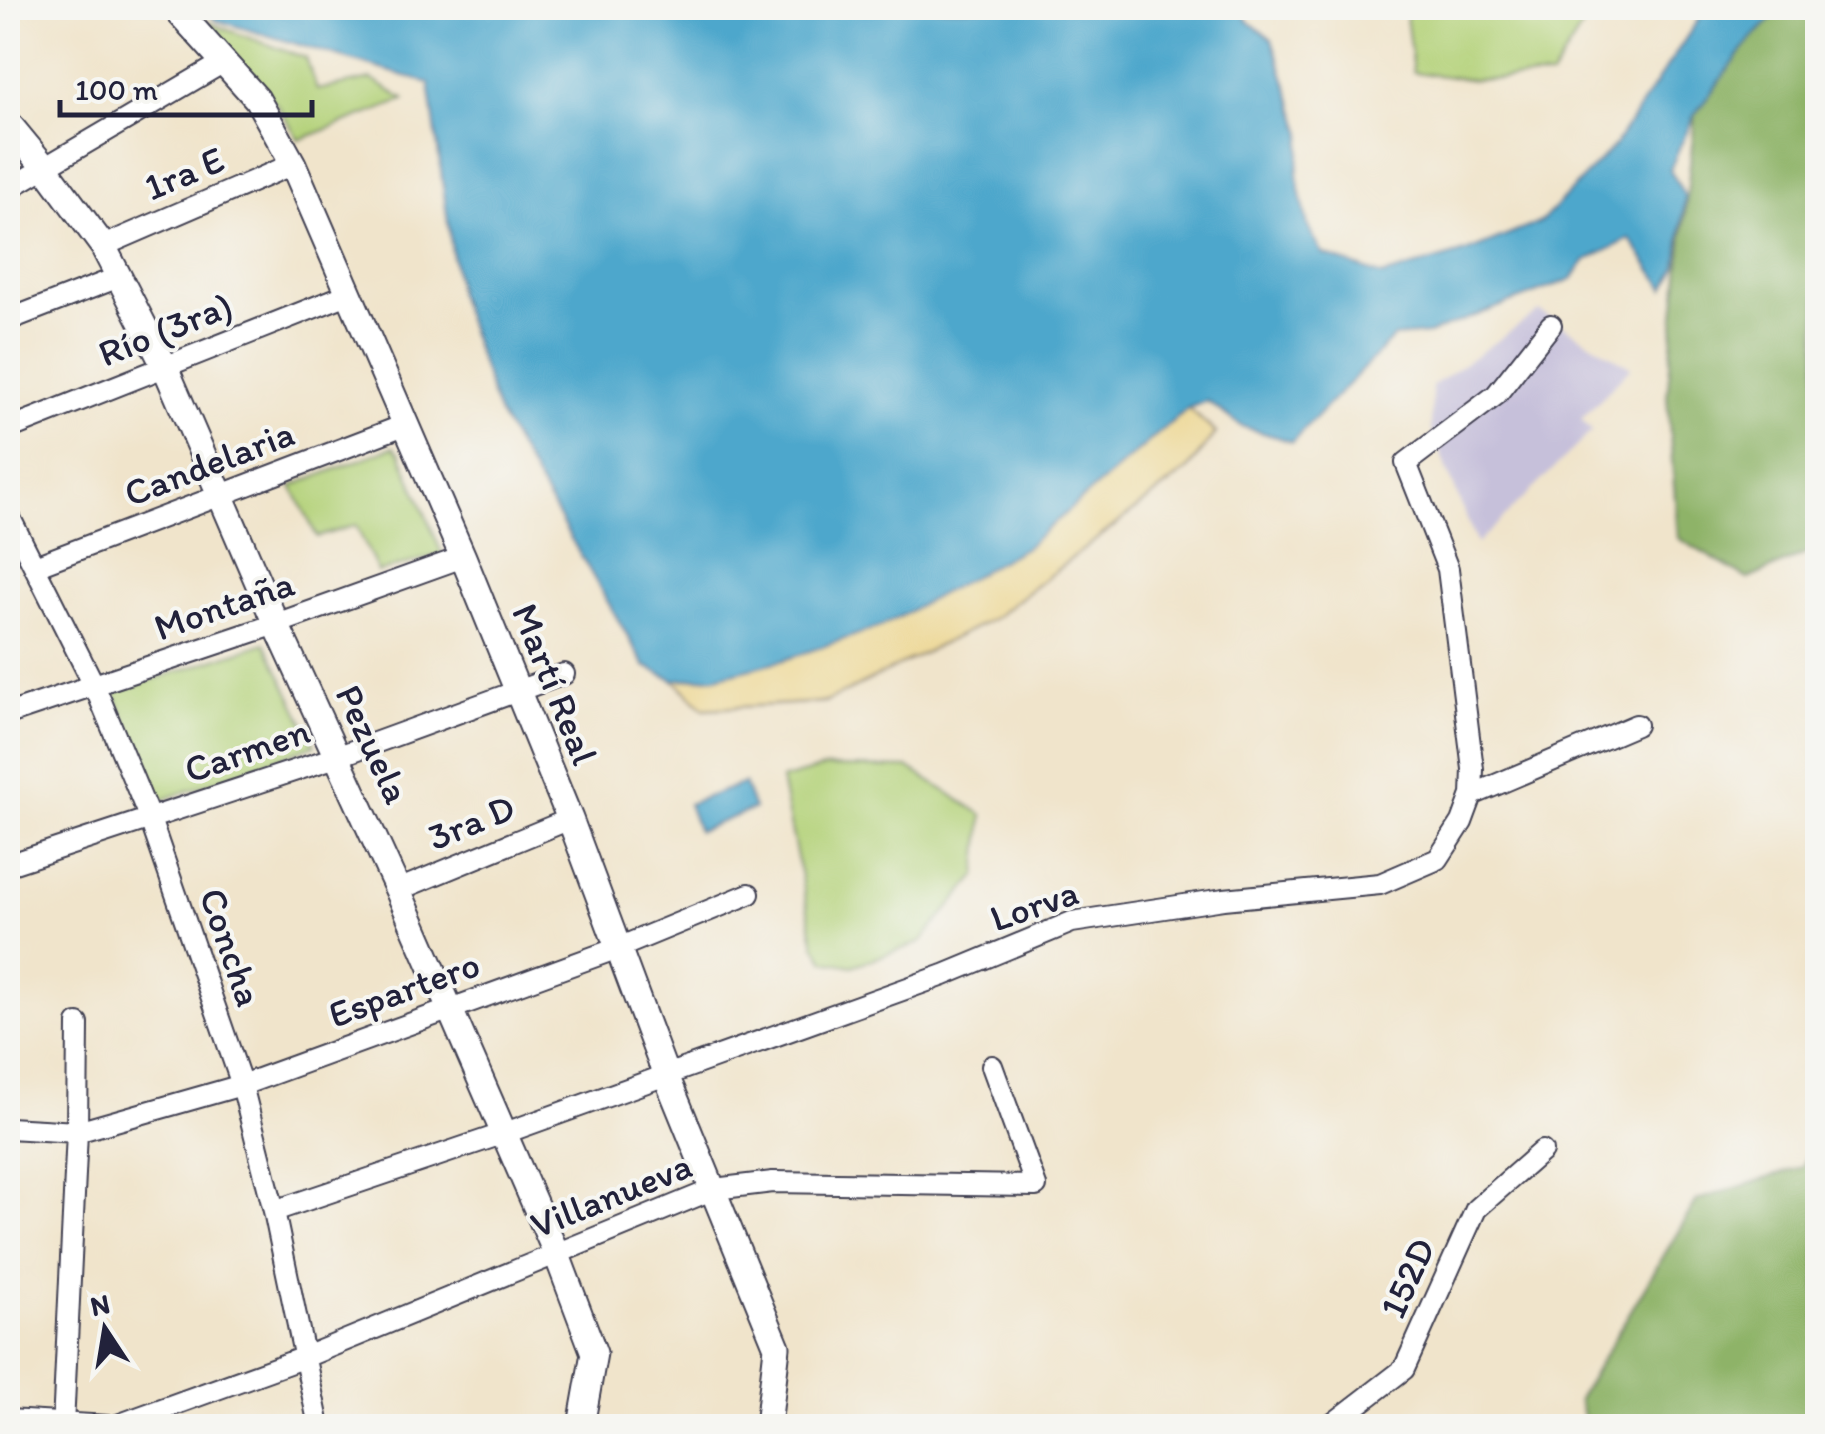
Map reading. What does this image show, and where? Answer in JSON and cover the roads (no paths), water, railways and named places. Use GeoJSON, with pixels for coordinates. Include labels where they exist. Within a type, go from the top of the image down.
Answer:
{"type":"FeatureCollection","features":[{"type":"Feature","properties":{"kind":"main road","name":"Martí Real"},"geometry":{"type":"LineString","coordinates":[[175,8],[257,98],[293,164],[463,557],[777,1347],[768,1426]]}},
{"type":"Feature","properties":{"kind":"main road","name":"Pezuela"},"geometry":{"type":"LineString","coordinates":[[8,123],[103,246],[165,367],[505,1132],[594,1354],[581,1426]]}},
{"type":"Feature","properties":{"kind":"street"},"geometry":{"type":"LineString","coordinates":[[8,189],[224,62]]}},
{"type":"Feature","properties":{"kind":"street","name":"1ra E"},"geometry":{"type":"LineString","coordinates":[[103,246],[293,164]]}},
{"type":"Feature","properties":{"kind":"street"},"geometry":{"type":"LineString","coordinates":[[8,320],[119,277]]}},
{"type":"Feature","properties":{"kind":"street","name":"Río (3ra)"},"geometry":{"type":"LineString","coordinates":[[8,429],[348,294]]}},
{"type":"Feature","properties":{"kind":"street","name":"Lorva"},"geometry":{"type":"LineString","coordinates":[[274,1211],[944,974],[1072,922],[1224,899],[1380,884],[1438,859],[1462,822],[1472,795],[1472,770],[1448,569],[1406,463],[1496,394],[1551,325]]}},
{"type":"Feature","properties":{"kind":"street","name":"Candelaria"},"geometry":{"type":"LineString","coordinates":[[35,566],[407,424]]}},
{"type":"Feature","properties":{"kind":"street","name":"Concha"},"geometry":{"type":"LineString","coordinates":[[8,514],[95,687],[150,819],[242,1085],[274,1211],[319,1426]]}},
{"type":"Feature","properties":{"kind":"street","name":"Montaña"},"geometry":{"type":"LineString","coordinates":[[8,714],[463,557]]}},
{"type":"Feature","properties":{"kind":"street","name":"Carmen"},"geometry":{"type":"LineString","coordinates":[[8,864],[339,756],[564,674]]}},
{"type":"Feature","properties":{"kind":"street"},"geometry":{"type":"LineString","coordinates":[[1472,795],[1636,725]]}},
{"type":"Feature","properties":{"kind":"street","name":"3ra D"},"geometry":{"type":"LineString","coordinates":[[398,890],[570,819]]}},
{"type":"Feature","properties":{"kind":"street"},"geometry":{"type":"LineString","coordinates":[[8,847],[48,851]]}},
{"type":"Feature","properties":{"kind":"street","name":"Espartero"},"geometry":{"type":"LineString","coordinates":[[8,1128],[77,1132],[242,1085],[618,948],[749,894]]}},
{"type":"Feature","properties":{"kind":"street"},"geometry":{"type":"LineString","coordinates":[[63,1425],[77,1132],[78,1024]]}},
{"type":"Feature","properties":{"kind":"street","name":"Villanueva"},"geometry":{"type":"LineString","coordinates":[[111,1426],[305,1357],[714,1189],[773,1182],[1036,1186],[992,1066]]}},
{"type":"Feature","properties":{"kind":"street","name":"152D"},"geometry":{"type":"LineString","coordinates":[[1330,1426],[1404,1370],[1476,1209],[1542,1152]]}},
{"type":"Feature","properties":{"kind":"street"},"geometry":{"type":"LineString","coordinates":[[8,1420],[111,1426]]}},
{"type":"Feature","properties":{"kind":"water"},"geometry":{"type":"Polygon","coordinates":[[[204,8],[1241,8],[1247,20],[1272,40],[1303,133],[1297,175],[1308,227],[1323,254],[1382,276],[1466,252],[1541,222],[1614,146],[1706,8],[1782,8],[1752,38],[1695,114],[1670,169],[1685,197],[1677,267],[1665,289],[1630,239],[1585,261],[1572,279],[1428,334],[1394,337],[1292,442],[1241,426],[1207,401],[1188,408],[1026,547],[882,626],[784,660],[716,677],[674,680],[645,666],[498,413],[458,296],[429,83],[215,20],[204,8]]]}},
{"type":"Feature","properties":{"kind":"water"},"geometry":{"type":"Polygon","coordinates":[[[744,783],[754,809],[698,831],[688,804],[744,783]]]}}]}
